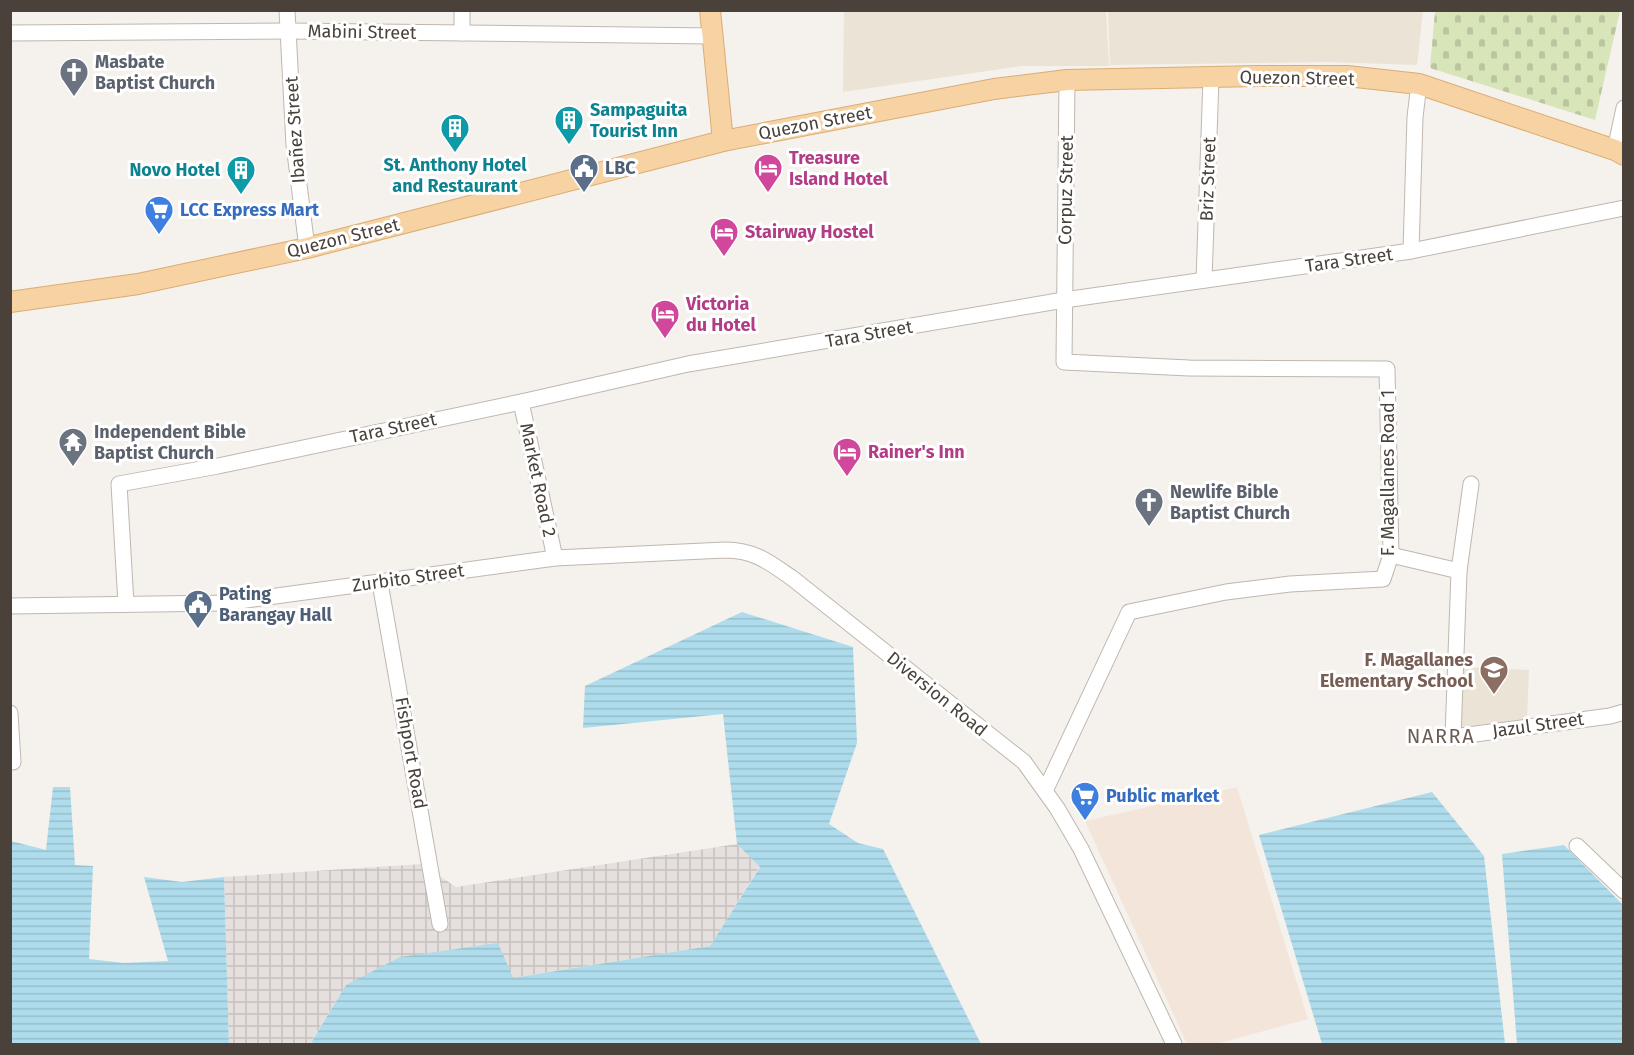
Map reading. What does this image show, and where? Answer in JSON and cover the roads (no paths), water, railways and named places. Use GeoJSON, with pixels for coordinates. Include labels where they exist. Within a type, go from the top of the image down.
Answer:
{"type":"FeatureCollection","features":[{"type":"Feature","properties":{"kind":"main road"},"geometry":{"type":"LineString","coordinates":[[710,10],[723,141]]}},
{"type":"Feature","properties":{"kind":"main road","name":"Quezon Street"},"geometry":{"type":"LineString","coordinates":[[10,302],[138,284],[307,248],[723,141],[994,89],[1066,80],[1347,76],[1419,84],[1619,152]]}},
{"type":"Feature","properties":{"kind":"street","name":"Ibañez Street"},"geometry":{"type":"LineString","coordinates":[[287,10],[294,145],[307,248]]}},
{"type":"Feature","properties":{"kind":"street"},"geometry":{"type":"LineString","coordinates":[[462,10],[462,33]]}},
{"type":"Feature","properties":{"kind":"street","name":"Mabini Street"},"geometry":{"type":"LineString","coordinates":[[10,33],[288,31],[713,36]]}},
{"type":"Feature","properties":{"kind":"street","name":"Briz Street"},"geometry":{"type":"LineString","coordinates":[[1204,280],[1211,78]]}},
{"type":"Feature","properties":{"kind":"street","name":"Corpuz Street"},"geometry":{"type":"LineString","coordinates":[[1064,300],[1066,80]]}},
{"type":"Feature","properties":{"kind":"street"},"geometry":{"type":"LineString","coordinates":[[1411,251],[1415,117],[1419,84]]}},
{"type":"Feature","properties":{"kind":"street"},"geometry":{"type":"LineString","coordinates":[[1619,152],[1623,108]]}},
{"type":"Feature","properties":{"kind":"street","name":"Tara Street"},"geometry":{"type":"LineString","coordinates":[[126,604],[119,484],[218,466],[688,364],[1064,300],[1411,251],[1623,208]]}},
{"type":"Feature","properties":{"kind":"street","name":"F. Magallanes Road 1"},"geometry":{"type":"LineString","coordinates":[[1045,791],[1129,612],[1226,592],[1290,584],[1383,579],[1391,555],[1387,369],[1189,368],[1064,362],[1064,300]]}},
{"type":"Feature","properties":{"kind":"street","name":"Market Road 2"},"geometry":{"type":"LineString","coordinates":[[521,402],[555,558]]}},
{"type":"Feature","properties":{"kind":"street"},"geometry":{"type":"LineString","coordinates":[[1391,555],[1459,571],[1471,484]]}},
{"type":"Feature","properties":{"kind":"street","name":"Diversion Road"},"geometry":{"type":"LineString","coordinates":[[555,558],[745,551],[755,554],[792,578],[1024,762],[1081,849],[1174,1044]]}},
{"type":"Feature","properties":{"kind":"street","name":"Zurbito Street"},"geometry":{"type":"LineString","coordinates":[[10,606],[225,603],[555,558]]}},
{"type":"Feature","properties":{"kind":"street","name":"Jazul Street"},"geometry":{"type":"LineString","coordinates":[[1459,571],[1453,737],[1610,716],[1623,711]]}},
{"type":"Feature","properties":{"kind":"street","name":"Fishport Road"},"geometry":{"type":"LineString","coordinates":[[381,582],[440,924]]}},
{"type":"Feature","properties":{"kind":"street"},"geometry":{"type":"LineString","coordinates":[[10,713],[13,762]]}},
{"type":"Feature","properties":{"kind":"street"},"geometry":{"type":"LineString","coordinates":[[1576,846],[1623,891]]}},
{"type":"Feature","properties":{"kind":"water"},"geometry":{"type":"Polygon","coordinates":[[[742,612],[853,647],[857,743],[829,824],[858,843],[883,849],[981,1044],[313,1044],[312,1041],[346,985],[400,957],[498,943],[513,978],[710,946],[760,867],[737,844],[723,714],[583,728],[585,686],[742,612]]]}},
{"type":"Feature","properties":{"kind":"water"},"geometry":{"type":"Polygon","coordinates":[[[53,787],[70,787],[75,865],[93,866],[89,959],[124,963],[168,961],[144,877],[182,882],[224,877],[229,1044],[11,1044],[11,841],[46,850],[53,787]]]}},
{"type":"Feature","properties":{"kind":"water"},"geometry":{"type":"Polygon","coordinates":[[[1432,792],[1484,856],[1505,1044],[1322,1044],[1259,835],[1432,792]]]}},
{"type":"Feature","properties":{"kind":"water"},"geometry":{"type":"Polygon","coordinates":[[[1564,845],[1623,905],[1623,1044],[1517,1044],[1502,854],[1564,845]]]}},
{"type":"Feature","properties":{"kind":"place","name":"Masbate Baptist Church"},"geometry":{"type":"Point","coordinates":[74,98]}},
{"type":"Feature","properties":{"kind":"place","name":"Sampaguita Tourist Inn"},"geometry":{"type":"Point","coordinates":[569,146]}},
{"type":"Feature","properties":{"kind":"place","name":"St. Anthony Hotel and Restaurant"},"geometry":{"type":"Point","coordinates":[455,154]}},
{"type":"Feature","properties":{"kind":"place","name":"LBC"},"geometry":{"type":"Point","coordinates":[584,194]}},
{"type":"Feature","properties":{"kind":"place","name":"Treasure Island Hotel"},"geometry":{"type":"Point","coordinates":[768,194]}},
{"type":"Feature","properties":{"kind":"place","name":"Novo Hotel"},"geometry":{"type":"Point","coordinates":[241,196]}},
{"type":"Feature","properties":{"kind":"place","name":"LCC Express Mart"},"geometry":{"type":"Point","coordinates":[159,236]}},
{"type":"Feature","properties":{"kind":"place","name":"Stairway Hostel"},"geometry":{"type":"Point","coordinates":[724,258]}},
{"type":"Feature","properties":{"kind":"place","name":"Victoria du Hotel"},"geometry":{"type":"Point","coordinates":[665,340]}},
{"type":"Feature","properties":{"kind":"place","name":"Independent Bible Baptist Church"},"geometry":{"type":"Point","coordinates":[73,468]}},
{"type":"Feature","properties":{"kind":"place","name":"Rainer's Inn"},"geometry":{"type":"Point","coordinates":[847,478]}},
{"type":"Feature","properties":{"kind":"place","name":"Newlife Bible Baptist Church"},"geometry":{"type":"Point","coordinates":[1149,528]}},
{"type":"Feature","properties":{"kind":"place","name":"Pating Barangay Hall"},"geometry":{"type":"Point","coordinates":[198,630]}},
{"type":"Feature","properties":{"kind":"place","name":"F. Magallanes Elementary School"},"geometry":{"type":"Point","coordinates":[1494,696]}},
{"type":"Feature","properties":{"kind":"place","name":"Public market"},"geometry":{"type":"Point","coordinates":[1085,822]}},
{"type":"Feature","properties":{"kind":"district","name":"NARRA"},"geometry":{"type":"Point","coordinates":[1441,736]}}]}
